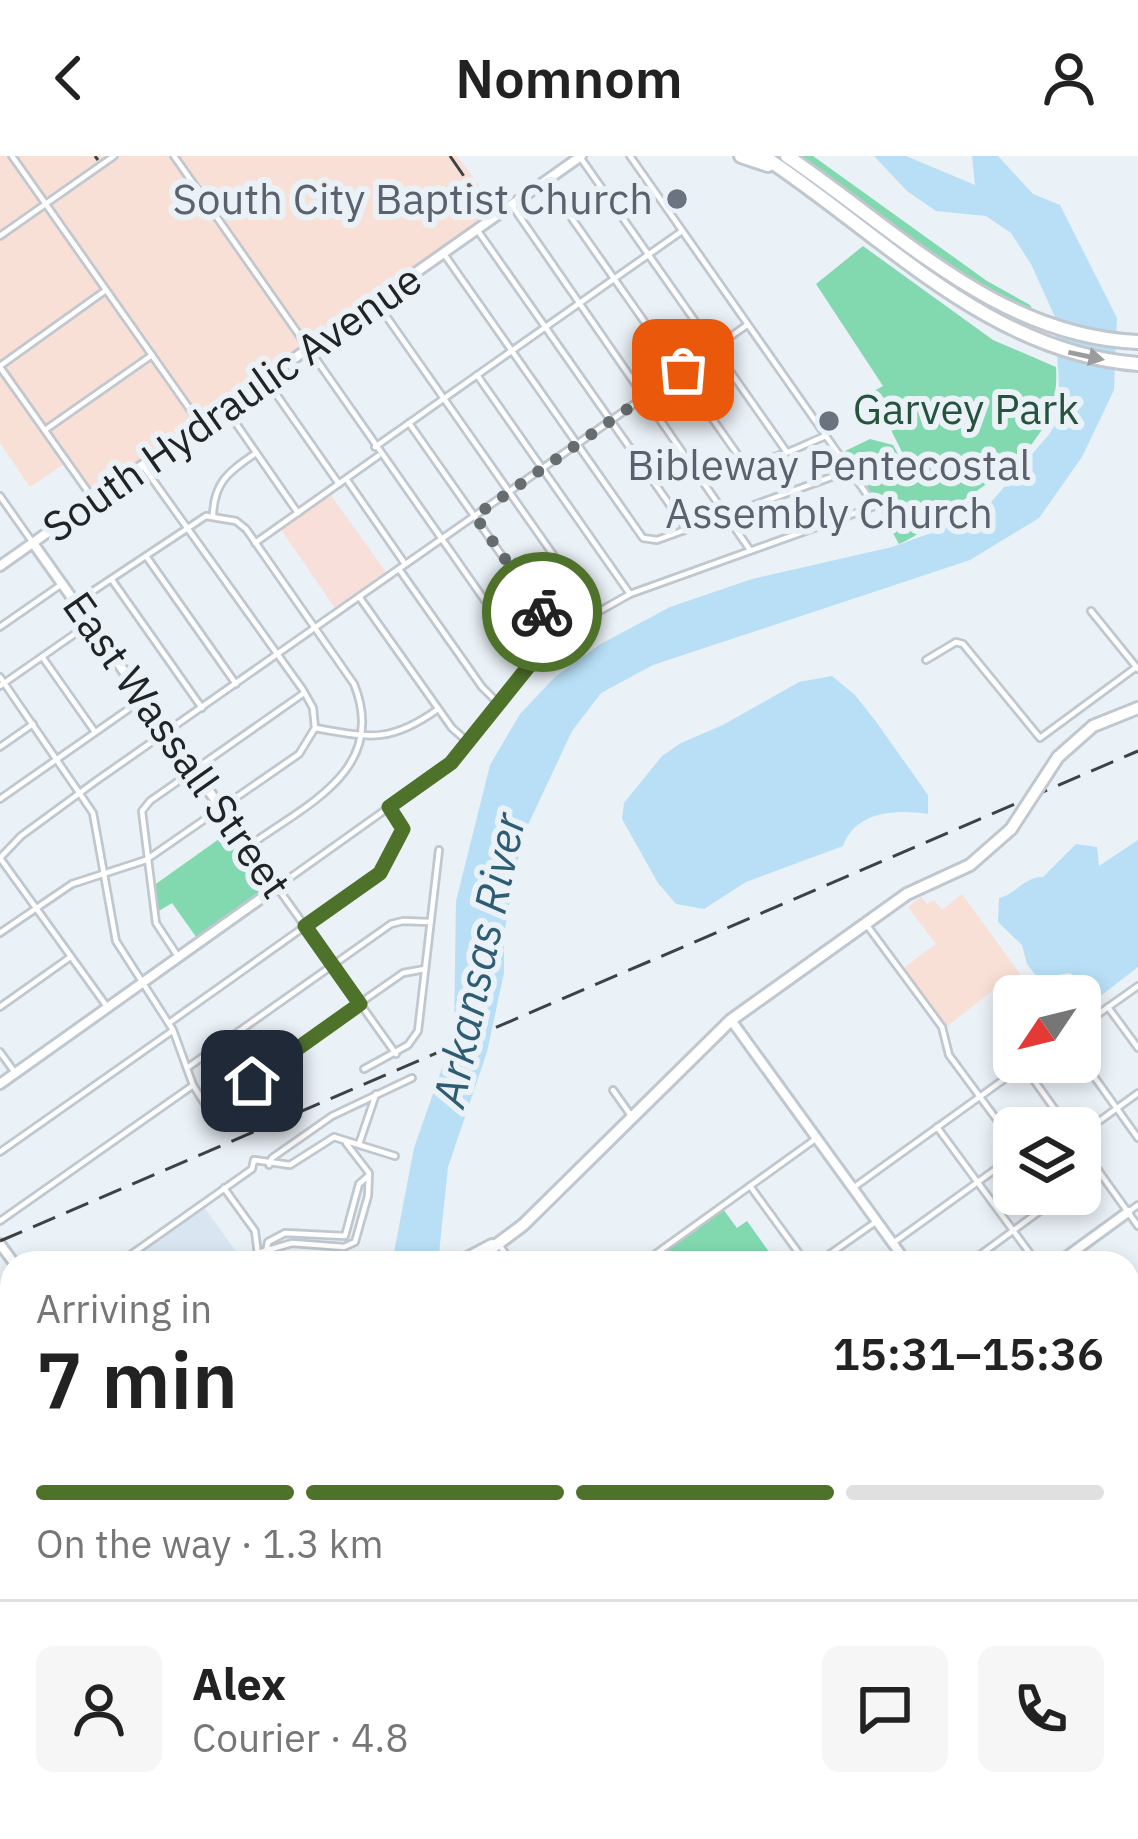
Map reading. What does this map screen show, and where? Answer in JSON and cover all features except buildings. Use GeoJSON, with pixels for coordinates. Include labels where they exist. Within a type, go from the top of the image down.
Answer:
{"type":"FeatureCollection","features":[{"type":"Feature","properties":{"kind":"highway"},"geometry":{"type":"LineString","coordinates":[[741,156],[814,191]]}},
{"type":"Feature","properties":{"kind":"highway"},"geometry":{"type":"LineString","coordinates":[[763,156],[984,314],[1036,341],[1083,356],[1138,364]]}},
{"type":"Feature","properties":{"kind":"highway"},"geometry":{"type":"LineString","coordinates":[[791,156],[981,295],[1039,324],[1101,340],[1138,342]]}},
{"type":"Feature","properties":{"kind":"main road"},"geometry":{"type":"LineString","coordinates":[[478,1251],[523,1226],[731,1020],[914,890],[970,865],[1011,829],[1058,757],[1094,726],[1138,708]]}},
{"type":"Feature","properties":{"kind":"street"},"geometry":{"type":"LineString","coordinates":[[12,156],[201,424]]}},
{"type":"Feature","properties":{"kind":"street"},"geometry":{"type":"LineString","coordinates":[[0,236],[114,156]]}},
{"type":"Feature","properties":{"kind":"street"},"geometry":{"type":"LineString","coordinates":[[174,156],[530,665]]}},
{"type":"Feature","properties":{"kind":"street"},"geometry":{"type":"LineString","coordinates":[[0,1084],[451,763],[530,665],[594,613],[630,594],[875,506],[630,156]]}},
{"type":"Feature","properties":{"kind":"street"},"geometry":{"type":"LineString","coordinates":[[580,157],[786,452]]}},
{"type":"Feature","properties":{"kind":"street","name":"South Hydraulic Avenue"},"geometry":{"type":"LineString","coordinates":[[0,566],[580,157]]}},
{"type":"Feature","properties":{"kind":"street"},"geometry":{"type":"LineString","coordinates":[[547,183],[742,460],[752,462],[826,436]]}},
{"type":"Feature","properties":{"kind":"street"},"geometry":{"type":"LineString","coordinates":[[513,207],[750,550]]}},
{"type":"Feature","properties":{"kind":"street"},"geometry":{"type":"LineString","coordinates":[[478,231],[686,528]]}},
{"type":"Feature","properties":{"kind":"street"},"geometry":{"type":"LineString","coordinates":[[375,447],[682,231]]}},
{"type":"Feature","properties":{"kind":"street"},"geometry":{"type":"LineString","coordinates":[[444,254],[647,540],[850,471]]}},
{"type":"Feature","properties":{"kind":"street"},"geometry":{"type":"LineString","coordinates":[[94,500],[0,366],[106,290]]}},
{"type":"Feature","properties":{"kind":"street"},"geometry":{"type":"LineString","coordinates":[[377,302],[594,613]]}},
{"type":"Feature","properties":{"kind":"street"},"geometry":{"type":"LineString","coordinates":[[108,1008],[0,858],[21,836],[81,792],[748,325]]}},
{"type":"Feature","properties":{"kind":"street"},"geometry":{"type":"LineString","coordinates":[[44,430],[152,355]]}},
{"type":"Feature","properties":{"kind":"street"},"geometry":{"type":"LineString","coordinates":[[477,375],[630,594]]}},
{"type":"Feature","properties":{"kind":"street"},"geometry":{"type":"LineString","coordinates":[[266,380],[339,484]]}},
{"type":"Feature","properties":{"kind":"street"},"geometry":{"type":"LineString","coordinates":[[225,408],[298,513]]}},
{"type":"Feature","properties":{"kind":"street"},"geometry":{"type":"LineString","coordinates":[[409,423],[559,637]]}},
{"type":"Feature","properties":{"kind":"street"},"geometry":{"type":"LineString","coordinates":[[213,515],[219,484],[256,452]]}},
{"type":"Feature","properties":{"kind":"street"},"geometry":{"type":"LineString","coordinates":[[255,543],[381,455]]}},
{"type":"Feature","properties":{"kind":"street"},"geometry":{"type":"LineString","coordinates":[[0,933],[72,884],[146,860],[302,751],[315,728],[313,708],[304,693],[143,466]]}},
{"type":"Feature","properties":{"kind":"street"},"geometry":{"type":"LineString","coordinates":[[346,479],[482,687],[498,703]]}},
{"type":"Feature","properties":{"kind":"street","name":"East Wassall Street"},"geometry":{"type":"LineString","coordinates":[[0,496],[395,1054]]}},
{"type":"Feature","properties":{"kind":"street"},"geometry":{"type":"LineString","coordinates":[[75,602],[186,526],[213,515],[236,521],[255,543],[356,690],[361,736],[353,760],[333,787],[248,846]]}},
{"type":"Feature","properties":{"kind":"street"},"geometry":{"type":"LineString","coordinates":[[144,554],[236,684]]}},
{"type":"Feature","properties":{"kind":"street"},"geometry":{"type":"LineString","coordinates":[[110,578],[202,708]]}},
{"type":"Feature","properties":{"kind":"street"},"geometry":{"type":"LineString","coordinates":[[0,627],[62,584]]}},
{"type":"Feature","properties":{"kind":"street"},"geometry":{"type":"LineString","coordinates":[[359,597],[438,709],[468,742]]}},
{"type":"Feature","properties":{"kind":"street"},"geometry":{"type":"LineString","coordinates":[[926,660],[956,642],[963,644],[1037,738],[1043,737],[1136,669],[1091,610]]}},
{"type":"Feature","properties":{"kind":"street"},"geometry":{"type":"LineString","coordinates":[[90,624],[1,682],[93,813],[116,940],[173,1030],[193,1085],[208,1108],[404,973],[425,969]]}},
{"type":"Feature","properties":{"kind":"street"},"geometry":{"type":"LineString","coordinates":[[42,657],[95,732]]}},
{"type":"Feature","properties":{"kind":"street"},"geometry":{"type":"LineString","coordinates":[[179,958],[157,923],[142,812],[150,801],[304,693]]}},
{"type":"Feature","properties":{"kind":"street"},"geometry":{"type":"LineString","coordinates":[[0,799],[143,698]]}},
{"type":"Feature","properties":{"kind":"street"},"geometry":{"type":"LineString","coordinates":[[315,728],[393,736],[438,709]]}},
{"type":"Feature","properties":{"kind":"street"},"geometry":{"type":"LineString","coordinates":[[0,747],[33,724]]}},
{"type":"Feature","properties":{"kind":"street"},"geometry":{"type":"LineString","coordinates":[[169,1023],[380,873],[403,829],[389,807]]}},
{"type":"Feature","properties":{"kind":"street"},"geometry":{"type":"LineString","coordinates":[[364,1070],[395,1054],[418,1031],[439,850]]}},
{"type":"Feature","properties":{"kind":"street"},"geometry":{"type":"LineString","coordinates":[[188,1068],[391,924],[430,922]]}},
{"type":"Feature","properties":{"kind":"street"},"geometry":{"type":"LineString","coordinates":[[866,924],[946,1034],[949,1055],[993,1114]]}},
{"type":"Feature","properties":{"kind":"street"},"geometry":{"type":"LineString","coordinates":[[0,1006],[71,957]]}},
{"type":"Feature","properties":{"kind":"street"},"geometry":{"type":"LineString","coordinates":[[1101,1012],[1138,986]]}},
{"type":"Feature","properties":{"kind":"street"},"geometry":{"type":"LineString","coordinates":[[1108,1007],[1138,1048]]}},
{"type":"Feature","properties":{"kind":"street"},"geometry":{"type":"LineString","coordinates":[[731,1020],[896,1251]]}},
{"type":"Feature","properties":{"kind":"street"},"geometry":{"type":"LineString","coordinates":[[0,1152],[173,1030]]}},
{"type":"Feature","properties":{"kind":"street"},"geometry":{"type":"LineString","coordinates":[[0,1052],[16,1074]]}},
{"type":"Feature","properties":{"kind":"street"},"geometry":{"type":"LineString","coordinates":[[269,1165],[272,1158],[332,1116],[412,1078]]}},
{"type":"Feature","properties":{"kind":"street"},"geometry":{"type":"LineString","coordinates":[[853,1188],[997,1083]]}},
{"type":"Feature","properties":{"kind":"street"},"geometry":{"type":"LineString","coordinates":[[1099,1083],[1138,1138]]}},
{"type":"Feature","properties":{"kind":"street"},"geometry":{"type":"LineString","coordinates":[[0,1221],[193,1085]]}},
{"type":"Feature","properties":{"kind":"street"},"geometry":{"type":"LineString","coordinates":[[613,1090],[632,1117]]}},
{"type":"Feature","properties":{"kind":"street"},"geometry":{"type":"LineString","coordinates":[[1101,1120],[1138,1093]]}},
{"type":"Feature","properties":{"kind":"street"},"geometry":{"type":"LineString","coordinates":[[359,1144],[376,1094]]}},
{"type":"Feature","properties":{"kind":"street"},"geometry":{"type":"LineString","coordinates":[[938,1127],[1028,1251]]}},
{"type":"Feature","properties":{"kind":"street"},"geometry":{"type":"LineString","coordinates":[[136,1251],[252,1168],[254,1160],[290,1166],[334,1137],[394,1156]]}},
{"type":"Feature","properties":{"kind":"street"},"geometry":{"type":"LineString","coordinates":[[660,1251],[817,1137]]}},
{"type":"Feature","properties":{"kind":"street"},"geometry":{"type":"LineString","coordinates":[[268,1251],[292,1243],[353,1244],[364,1216],[369,1177],[341,1139]]}},
{"type":"Feature","properties":{"kind":"street"},"geometry":{"type":"LineString","coordinates":[[892,1243],[993,1171]]}},
{"type":"Feature","properties":{"kind":"street"},"geometry":{"type":"LineString","coordinates":[[1101,1175],[1138,1226]]}},
{"type":"Feature","properties":{"kind":"street"},"geometry":{"type":"LineString","coordinates":[[263,1251],[283,1234],[345,1236],[359,1184],[369,1177]]}},
{"type":"Feature","properties":{"kind":"street"},"geometry":{"type":"LineString","coordinates":[[750,1186],[797,1251]]}},
{"type":"Feature","properties":{"kind":"street"},"geometry":{"type":"LineString","coordinates":[[224,1189],[254,1231],[261,1251]]}},
{"type":"Feature","properties":{"kind":"street"},"geometry":{"type":"LineString","coordinates":[[1074,1251],[1138,1205]]}},
{"type":"Feature","properties":{"kind":"street"},"geometry":{"type":"LineString","coordinates":[[985,1251],[1034,1215]]}},
{"type":"Feature","properties":{"kind":"street"},"geometry":{"type":"LineString","coordinates":[[835,1251],[877,1221]]}},
{"type":"Feature","properties":{"kind":"street"},"geometry":{"type":"LineString","coordinates":[[496,1243],[502,1251]]}},
{"type":"Feature","properties":{"kind":"shaded area"},"geometry":{"type":"Polygon","coordinates":[[[0,156],[457,156],[502,215],[94,500],[67,462],[30,487],[0,443],[0,156]]]}},
{"type":"Feature","properties":{"kind":"shaded area"},"geometry":{"type":"Polygon","coordinates":[[[330,494],[388,575],[337,611],[280,528],[330,494]]]}},
{"type":"Feature","properties":{"kind":"shaded area"},"geometry":{"type":"Polygon","coordinates":[[[962,894],[1021,975],[993,975],[993,990],[945,1028],[901,970],[936,944],[908,907],[921,897],[927,904],[934,900],[942,910],[962,894]]]}},
{"type":"Feature","properties":{"kind":"shaded area"},"geometry":{"type":"Polygon","coordinates":[[[202,1204],[235,1251],[138,1251],[202,1204]]]}},
{"type":"Feature","properties":{"kind":"green space"},"geometry":{"type":"Polygon","coordinates":[[[798,156],[813,156],[987,281],[1030,305],[1039,320],[997,301],[798,156]]]}},
{"type":"Feature","properties":{"kind":"green space","name":"Garvey Park"},"geometry":{"type":"Polygon","coordinates":[[[863,246],[993,340],[1056,367],[1050,414],[1026,450],[993,479],[899,544],[867,486],[907,462],[872,392],[883,386],[816,284],[863,246]]]}},
{"type":"Feature","properties":{"kind":"green space"},"geometry":{"type":"Polygon","coordinates":[[[870,439],[893,445],[903,463],[868,483],[845,451],[870,439]]]}},
{"type":"Feature","properties":{"kind":"green space"},"geometry":{"type":"Polygon","coordinates":[[[233,829],[272,887],[199,941],[172,903],[157,912],[153,886],[233,829]]]}},
{"type":"Feature","properties":{"kind":"green space"},"geometry":{"type":"Polygon","coordinates":[[[723,1209],[737,1228],[747,1221],[768,1251],[666,1251],[723,1209]]]}},
{"type":"Feature","properties":{"kind":"water","name":"Arkansas River"},"geometry":{"type":"Polygon","coordinates":[[[874,156],[906,156],[975,185],[972,156],[998,156],[1033,194],[1060,205],[1117,318],[1114,390],[1082,457],[1039,518],[970,560],[653,665],[601,693],[572,731],[528,825],[515,870],[504,935],[504,973],[487,1052],[448,1167],[439,1251],[394,1251],[414,1148],[454,1034],[456,901],[490,765],[520,714],[555,677],[599,645],[670,607],[752,579],[892,547],[959,523],[987,507],[1051,432],[1059,386],[1055,317],[1031,264],[1011,233],[986,216],[936,211],[907,191],[874,156]]]}},
{"type":"Feature","properties":{"kind":"water"},"geometry":{"type":"Polygon","coordinates":[[[832,676],[855,695],[928,795],[928,814],[878,815],[857,826],[843,846],[746,882],[704,909],[676,904],[658,883],[622,819],[624,803],[662,756],[681,743],[799,682],[832,676]]]}},
{"type":"Feature","properties":{"kind":"water"},"geometry":{"type":"Polygon","coordinates":[[[1138,840],[1138,967],[1101,996],[1101,975],[1036,975],[1022,945],[998,922],[999,898],[1043,877],[1076,844],[1097,847],[1099,866],[1138,840]]]}},
{"type":"Feature","properties":{"kind":"railway"},"geometry":{"type":"LineString","coordinates":[[95,156],[98,160]]}},
{"type":"Feature","properties":{"kind":"railway"},"geometry":{"type":"LineString","coordinates":[[450,156],[488,211]]}},
{"type":"Feature","properties":{"kind":"railway"},"geometry":{"type":"LineString","coordinates":[[0,1241],[1138,751]]}},
{"type":"Feature","properties":{"kind":"way so far"},"geometry":{"type":"LineString","coordinates":[[542,612],[475,516],[683,370]]}},
{"type":"Feature","properties":{"kind":"place","name":"South City Baptist Church"},"geometry":{"type":"Point","coordinates":[677,199]}},
{"type":"Feature","properties":{"kind":"place","name":"Bibleway Pentecostal Assembly Church"},"geometry":{"type":"Point","coordinates":[829,421]}},
{"type":"Feature","properties":{"kind":"route"},"geometry":{"type":"LineString","coordinates":[[252,1081],[360,1004],[305,926],[380,873],[403,829],[389,807],[451,763],[505,693],[559,637],[542,612]]}}]}
